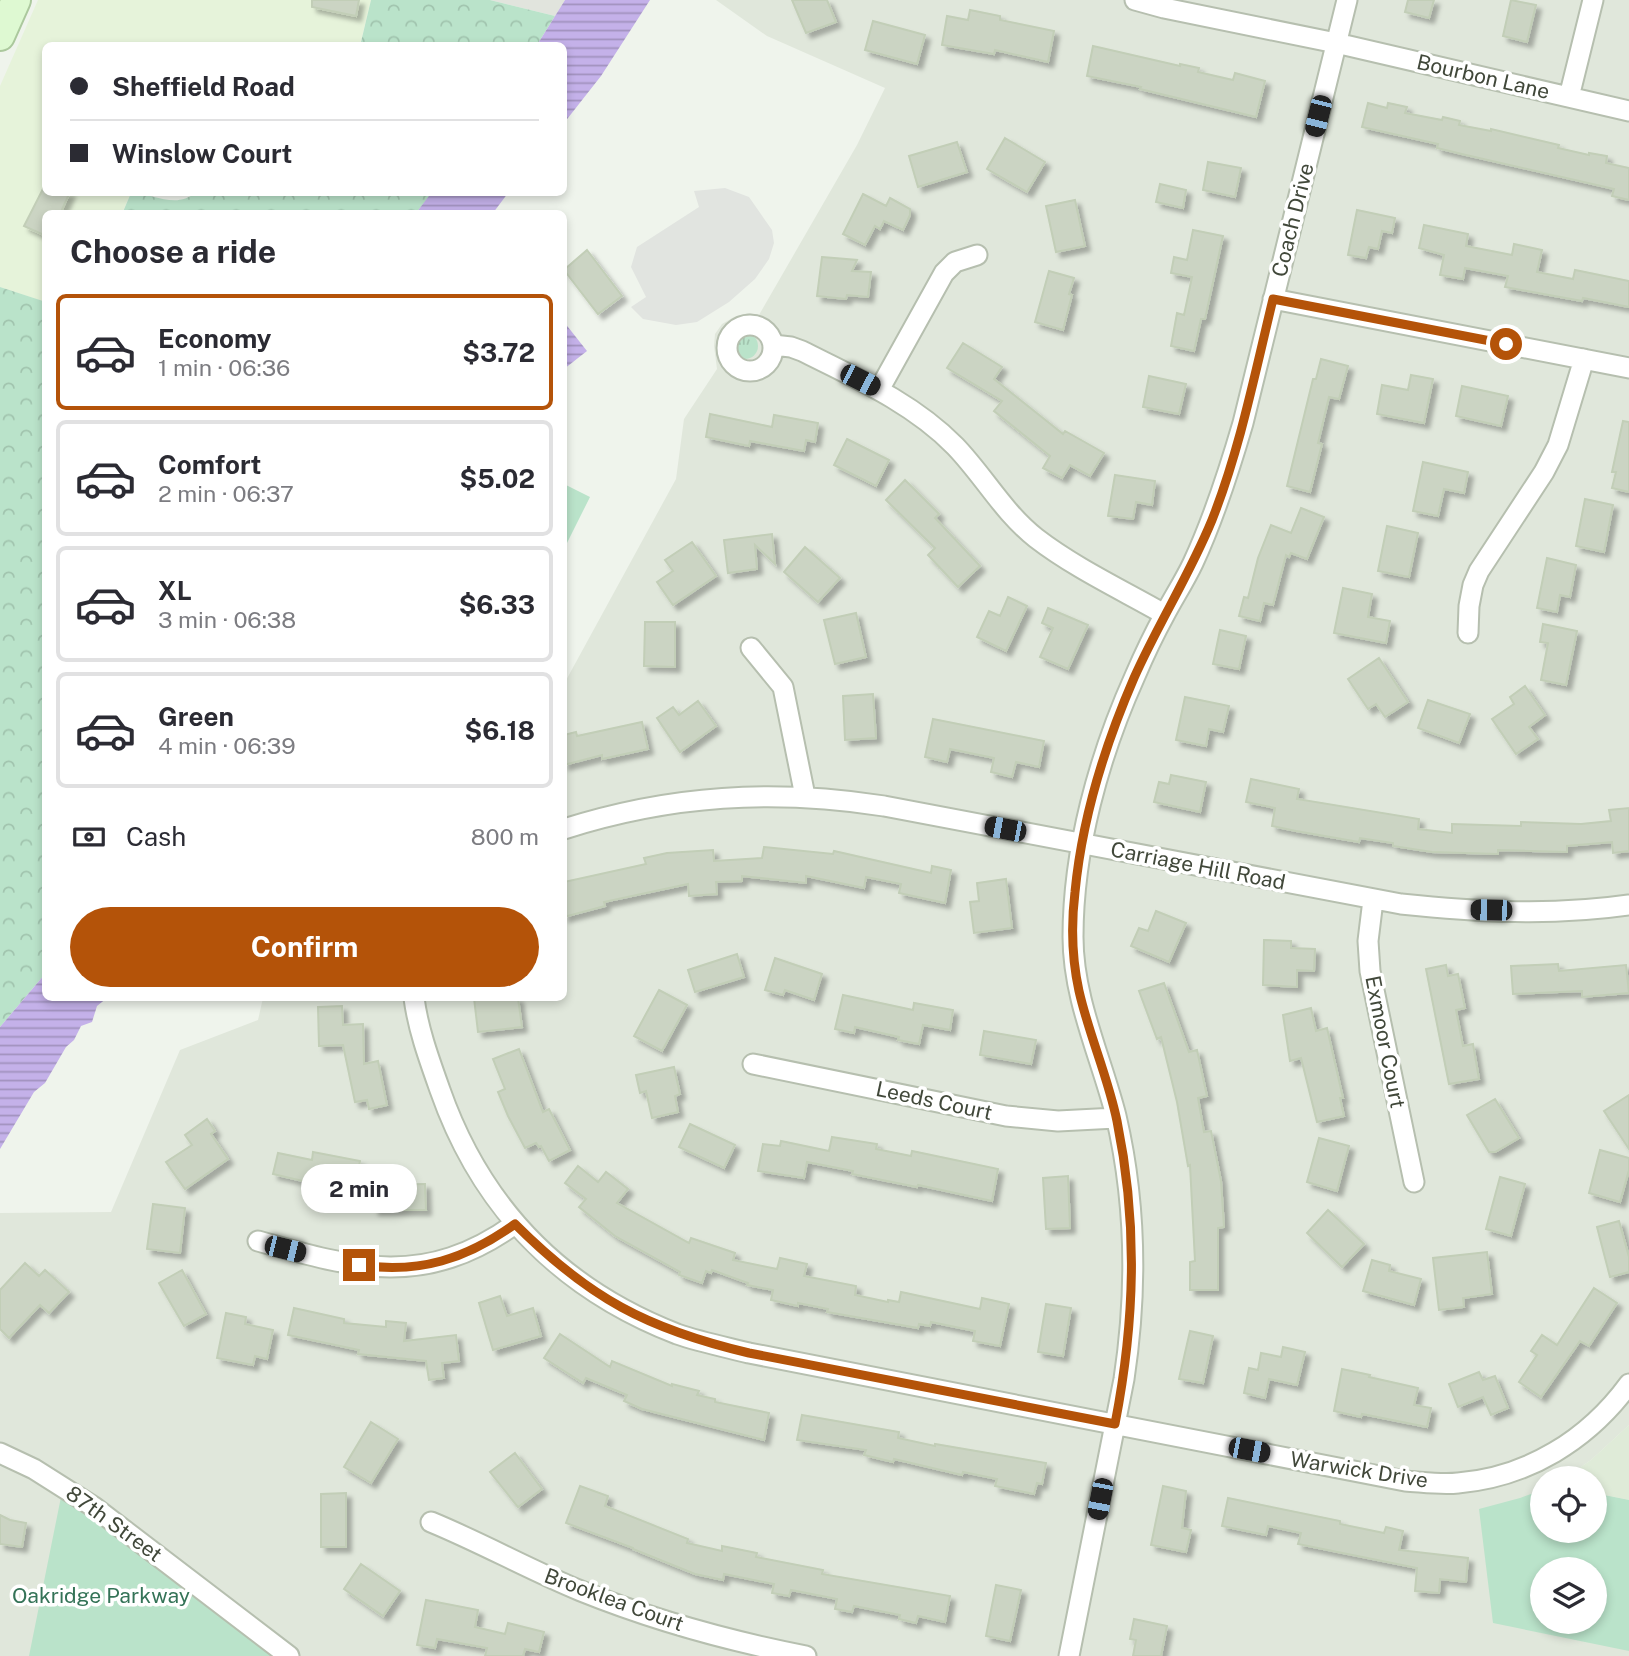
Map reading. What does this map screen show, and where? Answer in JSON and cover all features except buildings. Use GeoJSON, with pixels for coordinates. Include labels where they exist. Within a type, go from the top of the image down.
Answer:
{"type":"FeatureCollection","features":[{"type":"Feature","properties":{"kind":"main road"},"geometry":{"type":"LineString","coordinates":[[0,36],[16,0]]}},
{"type":"Feature","properties":{"kind":"street","name":"Bourbon Lane"},"geometry":{"type":"LineString","coordinates":[[1135,0],[1336,43],[1629,111]]}},
{"type":"Feature","properties":{"kind":"street","name":"Coach Drive"},"geometry":{"type":"LineString","coordinates":[[1069,1656],[1129,1345],[1132,1286],[1129,1194],[1116,1118],[1085,1014],[1075,970],[1074,892],[1092,801],[1111,737],[1134,677],[1164,614],[1192,566],[1225,485],[1243,424],[1347,0]]}},
{"type":"Feature","properties":{"kind":"street"},"geometry":{"type":"LineString","coordinates":[[1569,97],[1593,0]]}},
{"type":"Feature","properties":{"kind":"street"},"geometry":{"type":"LineString","coordinates":[[879,390],[944,273],[955,262],[977,255]]}},
{"type":"Feature","properties":{"kind":"street"},"geometry":{"type":"LineString","coordinates":[[1273,299],[1629,368]]}},
{"type":"Feature","properties":{"kind":"street"},"geometry":{"type":"LineString","coordinates":[[773,345],[802,351],[879,390],[933,425],[973,467],[996,499],[1035,537],[1164,614]]}},
{"type":"Feature","properties":{"kind":"street"},"geometry":{"type":"LineString","coordinates":[[1468,633],[1473,585],[1479,571],[1544,472],[1558,445],[1584,359]]}},
{"type":"Feature","properties":{"kind":"street"},"geometry":{"type":"LineString","coordinates":[[751,648],[783,687],[805,796]]}},
{"type":"Feature","properties":{"kind":"street","name":"Carriage Hill Road"},"geometry":{"type":"LineString","coordinates":[[567,828],[634,810],[682,801],[742,796],[805,796],[884,806],[1373,900],[1472,910],[1552,910],[1629,905]]}},
{"type":"Feature","properties":{"kind":"street","name":"Exmoor Court"},"geometry":{"type":"LineString","coordinates":[[1373,900],[1368,941],[1370,971],[1414,1182]]}},
{"type":"Feature","properties":{"kind":"street","name":"Warwick Drive"},"geometry":{"type":"LineString","coordinates":[[414,1001],[429,1060],[457,1133],[500,1206],[515,1224],[546,1255],[584,1285],[640,1318],[699,1341],[1405,1481],[1456,1484],[1494,1478],[1552,1455],[1602,1417],[1629,1384]]}},
{"type":"Feature","properties":{"kind":"street","name":"Leeds Court"},"geometry":{"type":"LineString","coordinates":[[753,1064],[1006,1116],[1058,1121],[1116,1118]]}},
{"type":"Feature","properties":{"kind":"street"},"geometry":{"type":"LineString","coordinates":[[258,1241],[338,1262],[380,1268],[414,1267],[459,1256],[497,1237],[515,1224]]}},
{"type":"Feature","properties":{"kind":"street","name":"87th Street"},"geometry":{"type":"LineString","coordinates":[[0,1453],[34,1469],[94,1507],[289,1656]]}},
{"type":"Feature","properties":{"kind":"street","name":"Brooklea Court"},"geometry":{"type":"LineString","coordinates":[[431,1522],[539,1573],[636,1611],[748,1645],[806,1656]]}},
{"type":"Feature","properties":{"kind":"shaded area"},"geometry":{"type":"Polygon","coordinates":[[[38,0],[371,0],[361,42],[42,42],[42,196],[130,196],[123,210],[42,210],[42,301],[0,287],[0,86],[38,0]]]}},
{"type":"Feature","properties":{"kind":"shaded area"},"geometry":{"type":"Polygon","coordinates":[[[490,0],[565,0],[555,16],[490,0]]]}},
{"type":"Feature","properties":{"kind":"shaded area"},"geometry":{"type":"Polygon","coordinates":[[[565,0],[650,0],[601,76],[567,119],[567,42],[539,42],[565,0]]]}},
{"type":"Feature","properties":{"kind":"shaded area"},"geometry":{"type":"Polygon","coordinates":[[[716,0],[1629,0],[1629,1425],[1582,1466],[1530,1466],[1530,1543],[1607,1543],[1607,1496],[1629,1500],[1629,1656],[0,1656],[0,1213],[111,1212],[180,1050],[258,1020],[262,1001],[567,1001],[567,679],[676,479],[684,419],[717,369],[715,334],[722,324],[734,317],[748,313],[759,315],[857,145],[885,88],[767,36],[716,0]]]}},
{"type":"Feature","properties":{"kind":"shaded area"},"geometry":{"type":"Polygon","coordinates":[[[725,188],[749,197],[772,230],[774,243],[769,259],[755,279],[729,302],[697,322],[676,325],[643,319],[631,307],[646,297],[631,267],[637,247],[699,207],[694,191],[725,188]]]}},
{"type":"Feature","properties":{"kind":"shaded area"},"geometry":{"type":"Polygon","coordinates":[[[429,196],[506,196],[495,210],[418,210],[429,196]]]}},
{"type":"Feature","properties":{"kind":"shaded area"},"geometry":{"type":"Polygon","coordinates":[[[567,326],[587,351],[567,367],[567,326]]]}},
{"type":"Feature","properties":{"kind":"shaded area"},"geometry":{"type":"Polygon","coordinates":[[[42,978],[42,1001],[103,1001],[97,1006],[92,1022],[81,1026],[45,1083],[34,1092],[0,1149],[0,1027],[42,978]]]}},
{"type":"Feature","properties":{"kind":"shaded area"},"geometry":{"type":"Polygon","coordinates":[[[1629,1425],[1629,1500],[1607,1496],[1607,1466],[1582,1466],[1629,1425]]]}},
{"type":"Feature","properties":{"kind":"green space"},"geometry":{"type":"Polygon","coordinates":[[[371,0],[490,0],[555,16],[539,42],[361,42],[371,0]]]}},
{"type":"Feature","properties":{"kind":"green space"},"geometry":{"type":"Polygon","coordinates":[[[130,196],[173,200],[188,197],[430,196],[418,210],[124,210],[130,196]]]}},
{"type":"Feature","properties":{"kind":"green space"},"geometry":{"type":"Polygon","coordinates":[[[0,287],[42,301],[42,978],[0,1027],[0,287]]]}},
{"type":"Feature","properties":{"kind":"green space"},"geometry":{"type":"Polygon","coordinates":[[[745,333],[754,337],[758,346],[754,355],[745,359],[736,355],[732,346],[736,337],[745,333]]]}},
{"type":"Feature","properties":{"kind":"green space"},"geometry":{"type":"Polygon","coordinates":[[[567,486],[590,497],[567,543],[567,486]]]}},
{"type":"Feature","properties":{"kind":"green space"},"geometry":{"type":"Polygon","coordinates":[[[1530,1494],[1530,1543],[1607,1543],[1607,1496],[1629,1500],[1629,1651],[1546,1634],[1607,1634],[1607,1557],[1530,1557],[1530,1631],[1493,1623],[1479,1509],[1530,1494]]]}},
{"type":"Feature","properties":{"kind":"green space","name":"Oakridge Parkway"},"geometry":{"type":"Polygon","coordinates":[[[61,1497],[85,1512],[273,1656],[29,1656],[61,1497]]]}},
{"type":"Feature","properties":{"kind":"route"},"geometry":{"type":"LineString","coordinates":[[359,1265],[395,1268],[438,1263],[497,1237],[515,1224],[546,1255],[584,1285],[640,1318],[677,1334],[749,1353],[1115,1424],[1129,1345],[1132,1224],[1116,1118],[1079,992],[1073,939],[1074,892],[1083,844],[1092,801],[1111,737],[1134,677],[1164,614],[1192,566],[1225,485],[1243,424],[1273,299],[1506,344]]}}]}
